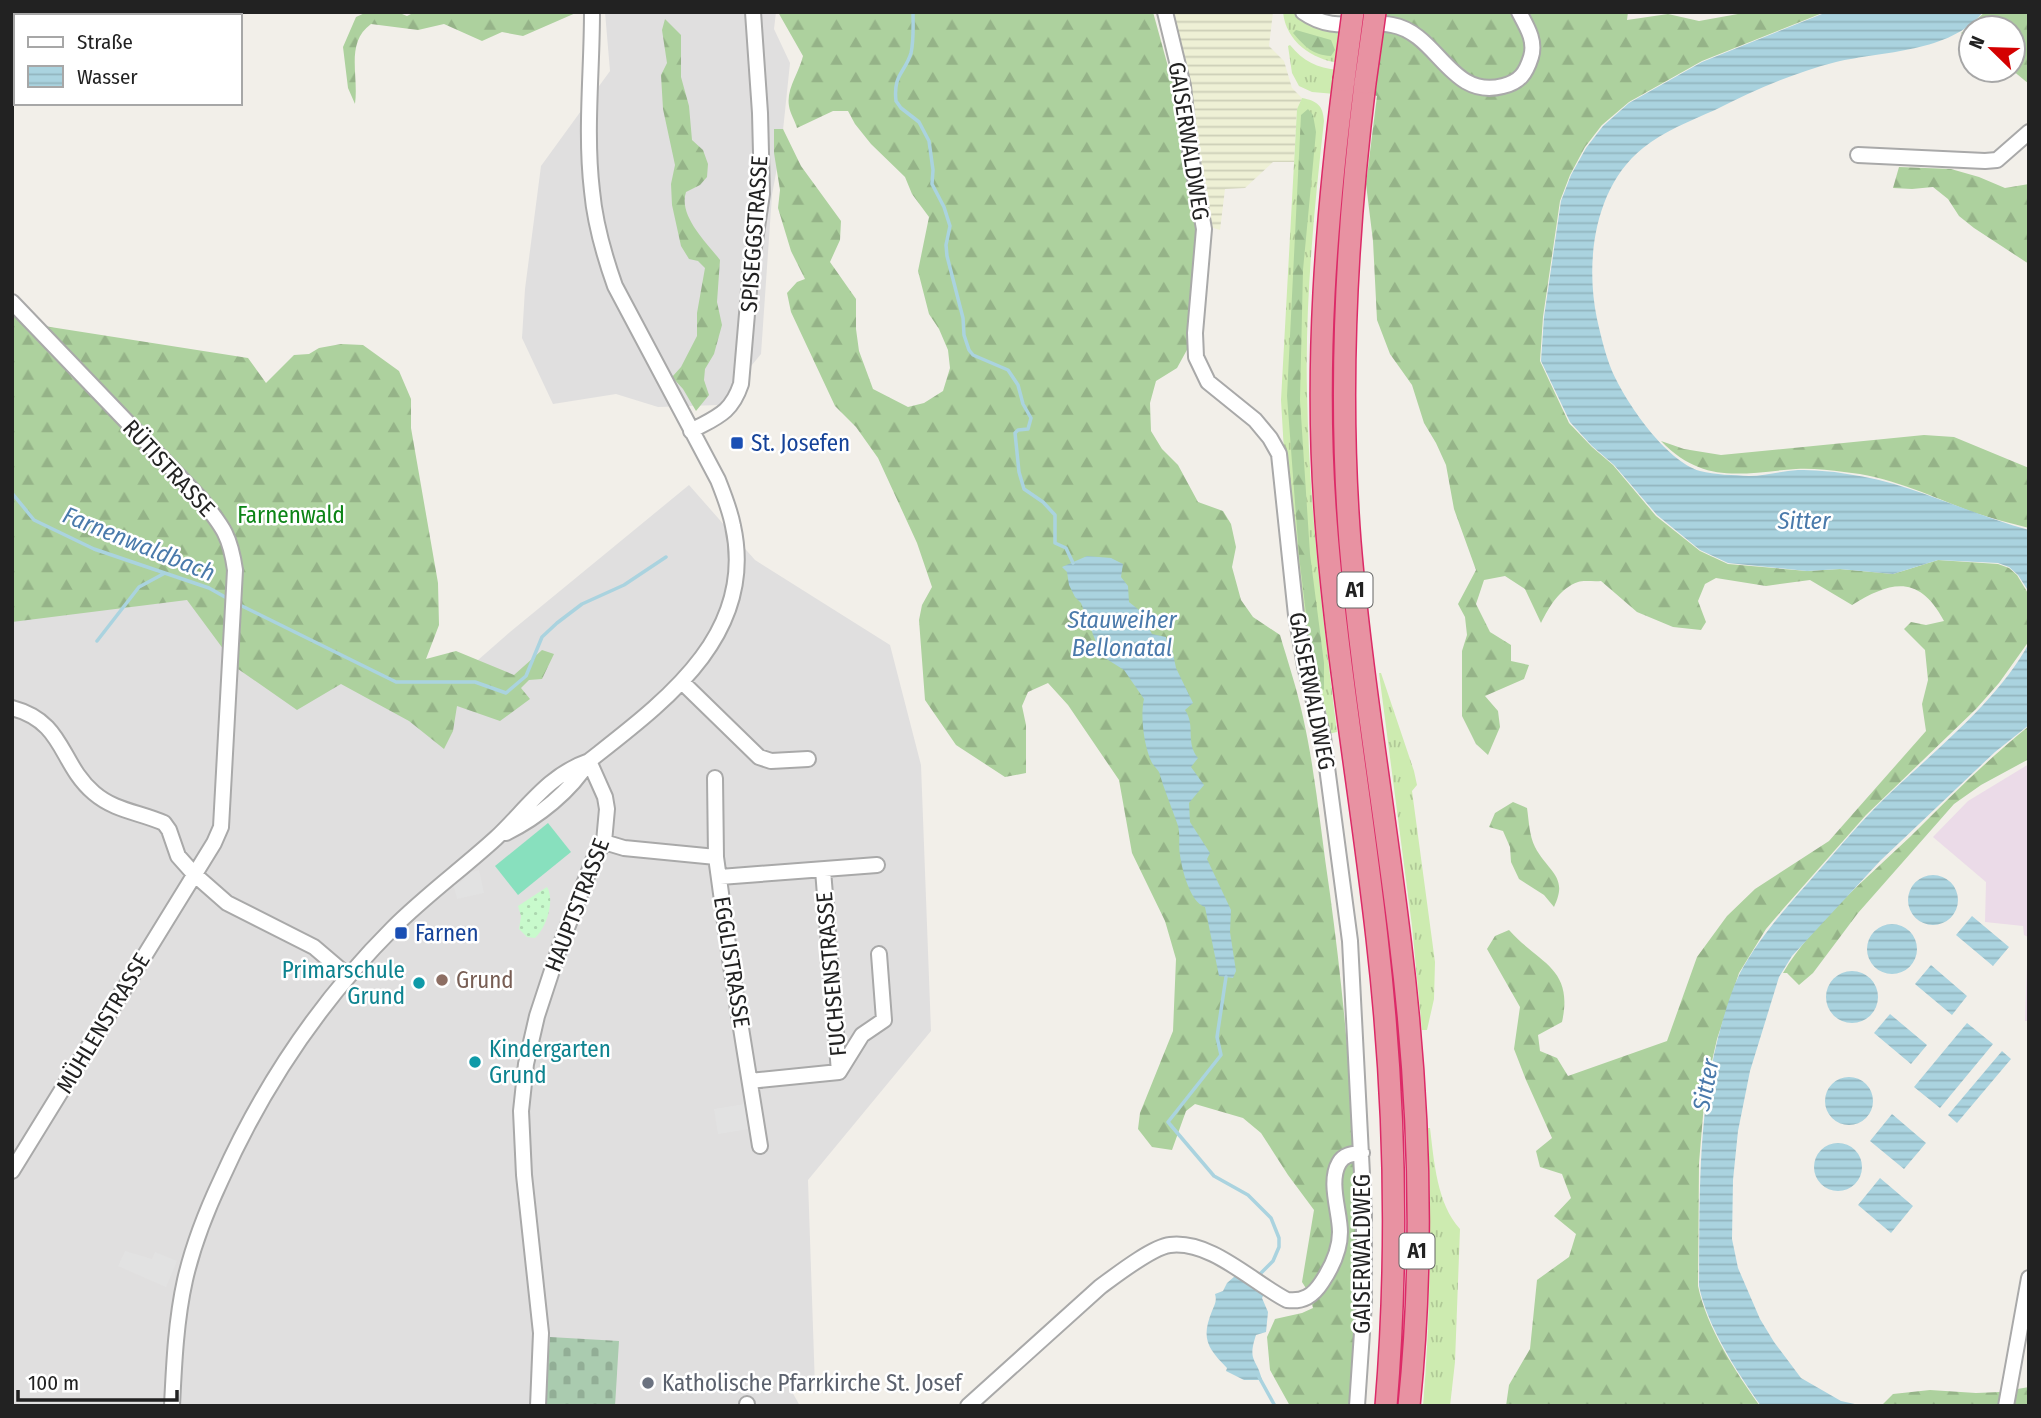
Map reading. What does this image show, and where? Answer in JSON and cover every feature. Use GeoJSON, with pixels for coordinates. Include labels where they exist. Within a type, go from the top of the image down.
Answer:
{"type":"FeatureCollection","features":[{"type":"Feature","properties":{"kind":"highway","name":"A1"},"geometry":{"type":"LineString","coordinates":[[1353,12],[1354,179],[1344,318],[1346,470],[1358,616],[1401,944],[1415,1095],[1418,1230],[1409,1406]]}},
{"type":"Feature","properties":{"kind":"highway","name":"A1"},"geometry":{"type":"LineString","coordinates":[[1375,12],[1333,169],[1324,271],[1321,353],[1322,449],[1327,536],[1336,624],[1373,899],[1388,1062],[1394,1221],[1386,1406]]}},
{"type":"Feature","properties":{"kind":"street"},"geometry":{"type":"LineString","coordinates":[[172,1406],[184,1282],[193,1250],[207,1212],[251,1117],[272,1080],[348,976],[411,910],[498,836],[533,816],[558,797],[579,777],[589,761],[682,682],[716,637],[730,603],[736,573],[735,534],[729,509],[718,480],[615,286],[604,254],[592,192],[588,133],[592,12]]}},
{"type":"Feature","properties":{"kind":"street","name":"SPISEGGSTRASSE"},"geometry":{"type":"LineString","coordinates":[[691,431],[727,410],[741,384],[751,267],[762,194],[753,12]]}},
{"type":"Feature","properties":{"kind":"street","name":"GAISERWALDWEG"},"geometry":{"type":"LineString","coordinates":[[1165,12],[1183,86],[1190,150],[1204,229],[1195,333],[1196,358],[1208,382],[1255,420],[1279,454],[1296,615],[1305,666],[1323,737],[1341,865],[1350,941],[1362,1153],[1364,1303],[1357,1406]]}},
{"type":"Feature","properties":{"kind":"street"},"geometry":{"type":"LineString","coordinates":[[1303,12],[1312,19],[1336,26],[1392,25],[1418,39],[1462,81],[1473,86],[1495,88],[1518,81],[1530,62],[1532,37],[1519,12]]}},
{"type":"Feature","properties":{"kind":"street"},"geometry":{"type":"LineString","coordinates":[[1858,155],[1997,160],[2029,132]]}},
{"type":"Feature","properties":{"kind":"street","name":"RÜTISTRASSE"},"geometry":{"type":"LineString","coordinates":[[12,302],[200,498],[231,543],[235,570],[222,827],[194,874]]}},
{"type":"Feature","properties":{"kind":"street"},"geometry":{"type":"LineString","coordinates":[[682,682],[759,757],[771,761],[808,759]]}},
{"type":"Feature","properties":{"kind":"street"},"geometry":{"type":"LineString","coordinates":[[12,708],[34,715],[44,723],[84,782],[100,798],[113,807],[164,824],[169,830],[178,856],[228,904],[314,947],[348,976]]}},
{"type":"Feature","properties":{"kind":"street","name":"HAUPTSTRASSE"},"geometry":{"type":"LineString","coordinates":[[538,1406],[541,1345],[524,1175],[524,1080],[534,1028],[551,972],[593,861],[604,842],[607,809],[600,784],[589,761]]}},
{"type":"Feature","properties":{"kind":"street","name":"EGGLISTRASSE"},"geometry":{"type":"LineString","coordinates":[[715,778],[716,857],[760,1146]]}},
{"type":"Feature","properties":{"kind":"street"},"geometry":{"type":"LineString","coordinates":[[604,842],[624,848],[716,857]]}},
{"type":"Feature","properties":{"kind":"street"},"geometry":{"type":"LineString","coordinates":[[720,877],[877,865]]}},
{"type":"Feature","properties":{"kind":"street","name":"FUCHSENSTRASSE"},"geometry":{"type":"LineString","coordinates":[[750,1081],[839,1072],[823,870]]}},
{"type":"Feature","properties":{"kind":"street","name":"MÜHLENSTRASSE"},"geometry":{"type":"LineString","coordinates":[[12,1171],[194,874]]}},
{"type":"Feature","properties":{"kind":"street"},"geometry":{"type":"LineString","coordinates":[[839,1072],[862,1035],[884,1020],[879,954]]}},
{"type":"Feature","properties":{"kind":"street"},"geometry":{"type":"LineString","coordinates":[[968,1406],[1100,1287],[1122,1270],[1167,1245],[1200,1248],[1287,1300],[1298,1302],[1306,1298],[1317,1290],[1336,1256],[1340,1234],[1335,1174],[1339,1161],[1348,1155],[1362,1153]]}},
{"type":"Feature","properties":{"kind":"street"},"geometry":{"type":"LineString","coordinates":[[2006,1406],[2029,1278]]}},
{"type":"Feature","properties":{"kind":"shaded area"},"geometry":{"type":"Polygon","coordinates":[[[605,12],[776,12],[774,29],[790,63],[782,140],[772,195],[761,354],[719,405],[658,407],[616,394],[553,404],[522,338],[525,289],[541,166],[610,71],[605,12]]]}},
{"type":"Feature","properties":{"kind":"shaded area"},"geometry":{"type":"Polygon","coordinates":[[[689,485],[755,560],[890,645],[921,765],[931,1031],[808,1180],[815,1387],[791,1390],[800,1406],[12,1406],[12,592],[191,589],[421,710],[510,632],[689,485]]]}},
{"type":"Feature","properties":{"kind":"shaded area"},"geometry":{"type":"Polygon","coordinates":[[[2029,764],[2029,1021],[2025,1021],[2028,937],[2024,935],[2023,926],[1985,922],[1986,882],[1933,837],[1968,801],[2029,764]]]}},
{"type":"Feature","properties":{"kind":"shaded area"},"geometry":{"type":"Polygon","coordinates":[[[479,870],[484,893],[457,899],[453,884],[461,882],[470,872],[479,870]]]}},
{"type":"Feature","properties":{"kind":"shaded area"},"geometry":{"type":"Polygon","coordinates":[[[745,1104],[749,1129],[718,1134],[714,1109],[745,1104]]]}},
{"type":"Feature","properties":{"kind":"shaded area"},"geometry":{"type":"Polygon","coordinates":[[[125,1251],[152,1259],[155,1252],[177,1261],[166,1287],[118,1266],[125,1251]]]}},
{"type":"Feature","properties":{"kind":"green space"},"geometry":{"type":"Polygon","coordinates":[[[367,12],[397,12],[407,16],[415,12],[578,12],[523,36],[502,32],[482,41],[444,24],[418,30],[371,24],[358,40],[356,50],[355,104],[348,88],[343,47],[356,17],[367,12]]]}},
{"type":"Feature","properties":{"kind":"green space"},"geometry":{"type":"Polygon","coordinates":[[[778,12],[1153,12],[1181,114],[1199,241],[1188,348],[1177,368],[1156,381],[1150,403],[1151,431],[1162,449],[1178,465],[1198,502],[1223,511],[1231,524],[1236,547],[1232,567],[1241,600],[1253,617],[1280,635],[1308,739],[1338,958],[1350,1085],[1356,1278],[1350,1406],[1290,1406],[1270,1370],[1267,1337],[1275,1319],[1313,1308],[1309,1293],[1302,1282],[1314,1210],[1261,1133],[1243,1118],[1195,1104],[1186,1111],[1172,1150],[1152,1147],[1138,1129],[1140,1113],[1173,1031],[1176,959],[1165,921],[1132,853],[1119,780],[1068,705],[1048,683],[1028,692],[1022,706],[1026,725],[1026,773],[1005,777],[956,745],[925,700],[919,620],[922,605],[932,587],[917,543],[878,458],[856,427],[835,406],[791,312],[787,293],[797,282],[805,279],[791,251],[778,208],[780,190],[774,153],[774,129],[783,129],[801,166],[841,221],[840,240],[830,262],[856,299],[859,351],[873,389],[908,407],[924,403],[943,391],[950,368],[948,350],[929,314],[918,271],[929,217],[912,194],[905,177],[871,144],[848,111],[833,111],[797,128],[789,100],[803,56],[778,12]]]}},
{"type":"Feature","properties":{"kind":"green space"},"geometry":{"type":"Polygon","coordinates":[[[1170,12],[1273,12],[1269,46],[1284,61],[1292,88],[1302,98],[1297,109],[1294,162],[1273,162],[1245,188],[1225,189],[1220,230],[1210,227],[1170,12]]]}},
{"type":"Feature","properties":{"kind":"green space"},"geometry":{"type":"Polygon","coordinates":[[[1283,12],[1298,12],[1325,29],[1343,33],[1339,63],[1319,58],[1302,47],[1289,32],[1283,12]]]}},
{"type":"Feature","properties":{"kind":"green space"},"geometry":{"type":"Polygon","coordinates":[[[1381,12],[1628,12],[1627,20],[1668,14],[1699,21],[1749,12],[1825,12],[1702,61],[1629,102],[1602,125],[1585,147],[1560,201],[1543,317],[1540,361],[1569,423],[1613,465],[1656,516],[1700,551],[1728,564],[1807,571],[1840,569],[1893,574],[1938,560],[1998,564],[2017,575],[2029,595],[2029,641],[1999,683],[1976,709],[1866,815],[1766,929],[1739,973],[1717,1039],[1705,1092],[1699,1163],[1698,1286],[1715,1333],[1760,1406],[1506,1406],[1509,1385],[1530,1349],[1537,1280],[1569,1257],[1576,1234],[1554,1216],[1571,1198],[1562,1174],[1540,1167],[1536,1151],[1552,1138],[1514,1049],[1520,1007],[1487,949],[1495,936],[1509,930],[1551,968],[1558,978],[1563,989],[1562,1022],[1538,1035],[1540,1051],[1557,1058],[1568,1076],[1667,1041],[1697,957],[1727,916],[1755,889],[1829,841],[1926,731],[1922,704],[1928,680],[1925,650],[1904,629],[1911,622],[1926,625],[1944,621],[1925,595],[1903,586],[1879,591],[1852,605],[1810,580],[1766,586],[1716,578],[1705,584],[1698,601],[1706,622],[1701,630],[1673,627],[1637,612],[1601,581],[1580,581],[1560,593],[1541,623],[1525,589],[1505,576],[1484,580],[1476,604],[1490,632],[1511,645],[1511,661],[1529,665],[1524,679],[1485,696],[1498,711],[1500,727],[1488,755],[1476,744],[1462,716],[1462,651],[1467,635],[1465,617],[1458,604],[1476,570],[1454,509],[1446,465],[1424,423],[1412,385],[1390,354],[1377,320],[1373,241],[1366,184],[1377,96],[1374,95],[1372,79],[1381,12]]]}},
{"type":"Feature","properties":{"kind":"green space"},"geometry":{"type":"Polygon","coordinates":[[[2029,12],[2029,84],[2027,14],[1983,14],[2029,12]]]}},
{"type":"Feature","properties":{"kind":"green space"},"geometry":{"type":"Polygon","coordinates":[[[665,19],[681,35],[681,77],[689,106],[692,140],[703,150],[708,164],[707,177],[700,185],[686,192],[686,210],[695,229],[720,260],[717,302],[722,325],[714,354],[705,369],[704,380],[709,395],[696,411],[672,377],[681,367],[697,336],[697,313],[705,268],[698,261],[689,259],[681,246],[672,205],[671,184],[675,165],[663,109],[661,75],[667,63],[662,30],[665,19]]]}},
{"type":"Feature","properties":{"kind":"green space"},"geometry":{"type":"Polygon","coordinates":[[[1296,30],[1331,40],[1335,50],[1331,56],[1314,52],[1293,33],[1296,30]]]}},
{"type":"Feature","properties":{"kind":"green space"},"geometry":{"type":"Polygon","coordinates":[[[1290,45],[1311,63],[1338,70],[1335,94],[1312,92],[1299,86],[1292,73],[1290,45]]]}},
{"type":"Feature","properties":{"kind":"green space"},"geometry":{"type":"Polygon","coordinates":[[[1302,98],[1318,105],[1324,121],[1311,256],[1307,358],[1308,435],[1314,520],[1337,732],[1328,734],[1308,667],[1285,469],[1281,400],[1297,109],[1302,98]]]}},
{"type":"Feature","properties":{"kind":"green space"},"geometry":{"type":"Polygon","coordinates":[[[1308,109],[1313,115],[1316,132],[1303,270],[1300,400],[1310,554],[1324,663],[1324,690],[1320,688],[1312,663],[1299,556],[1287,396],[1301,115],[1308,109]]]}},
{"type":"Feature","properties":{"kind":"green space"},"geometry":{"type":"Polygon","coordinates":[[[1899,167],[1951,169],[2005,188],[2029,184],[2029,264],[1959,216],[1948,199],[1933,187],[1893,188],[1899,167]]]}},
{"type":"Feature","properties":{"kind":"green space","name":"Farnenwald"},"geometry":{"type":"Polygon","coordinates":[[[12,296],[44,326],[248,358],[266,383],[294,355],[309,354],[319,348],[341,344],[363,345],[399,371],[411,399],[411,428],[438,583],[439,625],[426,659],[456,651],[514,675],[542,650],[554,654],[542,679],[529,680],[521,688],[530,699],[500,721],[457,706],[453,731],[444,749],[409,721],[341,684],[297,710],[238,669],[187,600],[12,622],[12,296]]]}},
{"type":"Feature","properties":{"kind":"green space"},"geometry":{"type":"Polygon","coordinates":[[[1924,435],[1954,437],[2029,468],[2029,528],[1972,512],[1893,482],[1860,474],[1808,469],[1740,474],[1708,470],[1677,455],[1661,441],[1684,449],[1721,455],[1924,435]]]}},
{"type":"Feature","properties":{"kind":"green space"},"geometry":{"type":"Polygon","coordinates":[[[1379,673],[1417,785],[1412,791],[1435,962],[1434,999],[1427,1030],[1422,1030],[1412,926],[1379,673]]]}},
{"type":"Feature","properties":{"kind":"green space"},"geometry":{"type":"Polygon","coordinates":[[[2029,726],[2029,759],[1981,785],[1954,804],[1858,913],[1813,973],[1799,985],[1787,973],[1783,973],[1809,937],[1842,901],[1968,779],[2029,726]]]}},
{"type":"Feature","properties":{"kind":"green space"},"geometry":{"type":"Polygon","coordinates":[[[1513,802],[1527,808],[1533,842],[1558,881],[1558,897],[1554,907],[1544,895],[1519,879],[1511,862],[1510,847],[1503,831],[1489,827],[1495,813],[1513,802]]]}},
{"type":"Feature","properties":{"kind":"green space"},"geometry":{"type":"Polygon","coordinates":[[[548,823],[571,852],[518,895],[495,866],[548,823]]]}},
{"type":"Feature","properties":{"kind":"green space"},"geometry":{"type":"Polygon","coordinates":[[[547,887],[550,906],[546,920],[535,938],[527,937],[519,929],[521,916],[518,906],[547,887]]]}},
{"type":"Feature","properties":{"kind":"green space"},"geometry":{"type":"Polygon","coordinates":[[[1428,1128],[1441,1195],[1452,1219],[1460,1229],[1455,1362],[1450,1406],[1423,1406],[1430,1267],[1428,1128]]]}},
{"type":"Feature","properties":{"kind":"green space"},"geometry":{"type":"Polygon","coordinates":[[[550,1337],[619,1341],[615,1406],[545,1406],[550,1337]]]}},
{"type":"Feature","properties":{"kind":"green space"},"geometry":{"type":"Polygon","coordinates":[[[2029,1387],[2029,1406],[1881,1406],[1893,1394],[1930,1390],[2000,1392],[2029,1387]]]}},
{"type":"Feature","properties":{"kind":"water","name":"Sitter"},"geometry":{"type":"Polygon","coordinates":[[[1827,12],[1983,12],[1957,14],[1957,33],[1953,36],[1914,48],[1836,62],[1804,71],[1660,136],[1626,164],[1613,183],[1597,227],[1592,274],[1603,345],[1618,384],[1648,429],[1674,456],[1700,471],[1718,474],[1749,476],[1810,470],[1870,478],[2029,530],[2029,592],[2018,575],[2009,567],[1998,563],[1938,560],[1893,574],[1840,569],[1807,571],[1728,563],[1700,550],[1657,515],[1614,465],[1570,422],[1541,361],[1544,317],[1561,201],[1586,148],[1603,126],[1629,103],[1702,62],[1827,12]]]}},
{"type":"Feature","properties":{"kind":"water","name":"Stauweiher Bellonatal"},"geometry":{"type":"Polygon","coordinates":[[[1087,556],[1111,558],[1123,564],[1121,577],[1128,586],[1129,602],[1139,610],[1152,634],[1166,637],[1167,643],[1171,644],[1176,668],[1193,703],[1185,710],[1190,722],[1192,746],[1198,758],[1191,767],[1204,785],[1189,803],[1190,822],[1210,853],[1207,859],[1231,910],[1230,932],[1236,971],[1233,978],[1219,976],[1205,907],[1195,899],[1185,877],[1179,851],[1178,827],[1159,772],[1147,749],[1143,723],[1144,699],[1124,670],[1105,658],[1099,650],[1081,603],[1075,597],[1067,572],[1062,567],[1087,556]]]}},
{"type":"Feature","properties":{"kind":"water","name":"Sitter"},"geometry":{"type":"Polygon","coordinates":[[[2029,643],[2029,725],[1995,752],[1880,861],[1792,956],[1779,977],[1750,1071],[1738,1131],[1733,1180],[1732,1239],[1738,1268],[1760,1319],[1801,1378],[1841,1401],[1864,1406],[1761,1406],[1716,1333],[1699,1286],[1704,1121],[1714,1055],[1730,998],[1747,961],[1789,905],[1875,808],[1983,705],[2029,643]]]}},
{"type":"Feature","properties":{"kind":"water"},"geometry":{"type":"Polygon","coordinates":[[[1933,875],[1950,883],[1958,900],[1950,917],[1933,925],[1916,917],[1908,900],[1916,883],[1933,875]]]}},
{"type":"Feature","properties":{"kind":"water"},"geometry":{"type":"Polygon","coordinates":[[[1972,916],[2009,947],[1993,966],[1956,935],[1972,916]]]}},
{"type":"Feature","properties":{"kind":"water"},"geometry":{"type":"Polygon","coordinates":[[[1892,924],[1909,932],[1917,949],[1909,966],[1892,974],[1875,966],[1867,949],[1875,932],[1892,924]]]}},
{"type":"Feature","properties":{"kind":"water"},"geometry":{"type":"Polygon","coordinates":[[[1931,965],[1967,996],[1952,1015],[1915,984],[1931,965]]]}},
{"type":"Feature","properties":{"kind":"water"},"geometry":{"type":"Polygon","coordinates":[[[1852,971],[1862,973],[1870,979],[1876,987],[1876,1007],[1870,1015],[1862,1021],[1852,1023],[1842,1021],[1834,1015],[1828,1007],[1826,997],[1828,987],[1834,979],[1842,973],[1852,971]]]}},
{"type":"Feature","properties":{"kind":"water"},"geometry":{"type":"Polygon","coordinates":[[[1890,1014],[1927,1045],[1911,1064],[1874,1033],[1890,1014]]]}},
{"type":"Feature","properties":{"kind":"water"},"geometry":{"type":"Polygon","coordinates":[[[1967,1023],[1993,1044],[1940,1108],[1914,1087],[1967,1023]]]}},
{"type":"Feature","properties":{"kind":"water"},"geometry":{"type":"Polygon","coordinates":[[[2002,1051],[2011,1059],[1957,1123],[1948,1115],[2002,1051]]]}},
{"type":"Feature","properties":{"kind":"water"},"geometry":{"type":"Polygon","coordinates":[[[1849,1077],[1866,1084],[1873,1101],[1866,1118],[1849,1125],[1832,1118],[1825,1101],[1832,1084],[1849,1077]]]}},
{"type":"Feature","properties":{"kind":"water"},"geometry":{"type":"Polygon","coordinates":[[[1892,1114],[1926,1143],[1904,1169],[1870,1141],[1892,1114]]]}},
{"type":"Feature","properties":{"kind":"water"},"geometry":{"type":"Polygon","coordinates":[[[1838,1143],[1855,1150],[1862,1167],[1855,1184],[1838,1191],[1821,1184],[1814,1167],[1821,1150],[1838,1143]]]}},
{"type":"Feature","properties":{"kind":"water"},"geometry":{"type":"Polygon","coordinates":[[[1880,1178],[1913,1206],[1891,1233],[1858,1205],[1880,1178]]]}},
{"type":"Feature","properties":{"kind":"water"},"geometry":{"type":"Polygon","coordinates":[[[1235,1276],[1264,1294],[1262,1298],[1268,1312],[1266,1332],[1256,1335],[1252,1350],[1262,1380],[1244,1380],[1226,1371],[1227,1368],[1208,1342],[1207,1328],[1216,1299],[1215,1294],[1223,1291],[1235,1276]]]}},
{"type":"Feature","properties":{"kind":"waterway"},"geometry":{"type":"LineString","coordinates":[[913,12],[911,53],[896,85],[896,101],[919,122],[929,141],[932,184],[950,226],[947,256],[969,350],[973,355],[1008,370],[1018,385],[1023,404],[1031,418],[1028,429],[1015,433],[1019,472],[1024,489],[1043,502],[1055,515],[1055,543],[1066,548],[1073,563]]}},
{"type":"Feature","properties":{"kind":"waterway","name":"Farnenwaldbach"},"geometry":{"type":"LineString","coordinates":[[12,493],[34,520],[94,549],[209,588],[225,597]]}},
{"type":"Feature","properties":{"kind":"waterway"},"geometry":{"type":"LineString","coordinates":[[242,606],[396,682],[475,682],[506,693],[526,676],[542,637],[557,623],[582,604],[624,585],[666,557]]}},
{"type":"Feature","properties":{"kind":"waterway"},"geometry":{"type":"LineString","coordinates":[[97,641],[139,587],[165,573]]}},
{"type":"Feature","properties":{"kind":"waterway"},"geometry":{"type":"LineString","coordinates":[[1226,977],[1217,1037],[1221,1055],[1168,1122],[1214,1176],[1248,1195],[1271,1218],[1279,1238],[1279,1247],[1273,1261],[1258,1276]]}},
{"type":"Feature","properties":{"kind":"waterway"},"geometry":{"type":"LineString","coordinates":[[1259,1377],[1275,1406]]}},
{"type":"Feature","properties":{"kind":"place","name":"St. Josefen"},"geometry":{"type":"Point","coordinates":[737,443]}},
{"type":"Feature","properties":{"kind":"place","name":"Farnen"},"geometry":{"type":"Point","coordinates":[401,933]}},
{"type":"Feature","properties":{"kind":"place","name":"Grund"},"geometry":{"type":"Point","coordinates":[442,980]}},
{"type":"Feature","properties":{"kind":"place","name":"Primarschule Grund"},"geometry":{"type":"Point","coordinates":[419,983]}},
{"type":"Feature","properties":{"kind":"place","name":"Kindergarten Grund"},"geometry":{"type":"Point","coordinates":[475,1062]}},
{"type":"Feature","properties":{"kind":"place","name":"Katholische Pfarrkirche St. Josef"},"geometry":{"type":"Point","coordinates":[648,1383]}}]}
